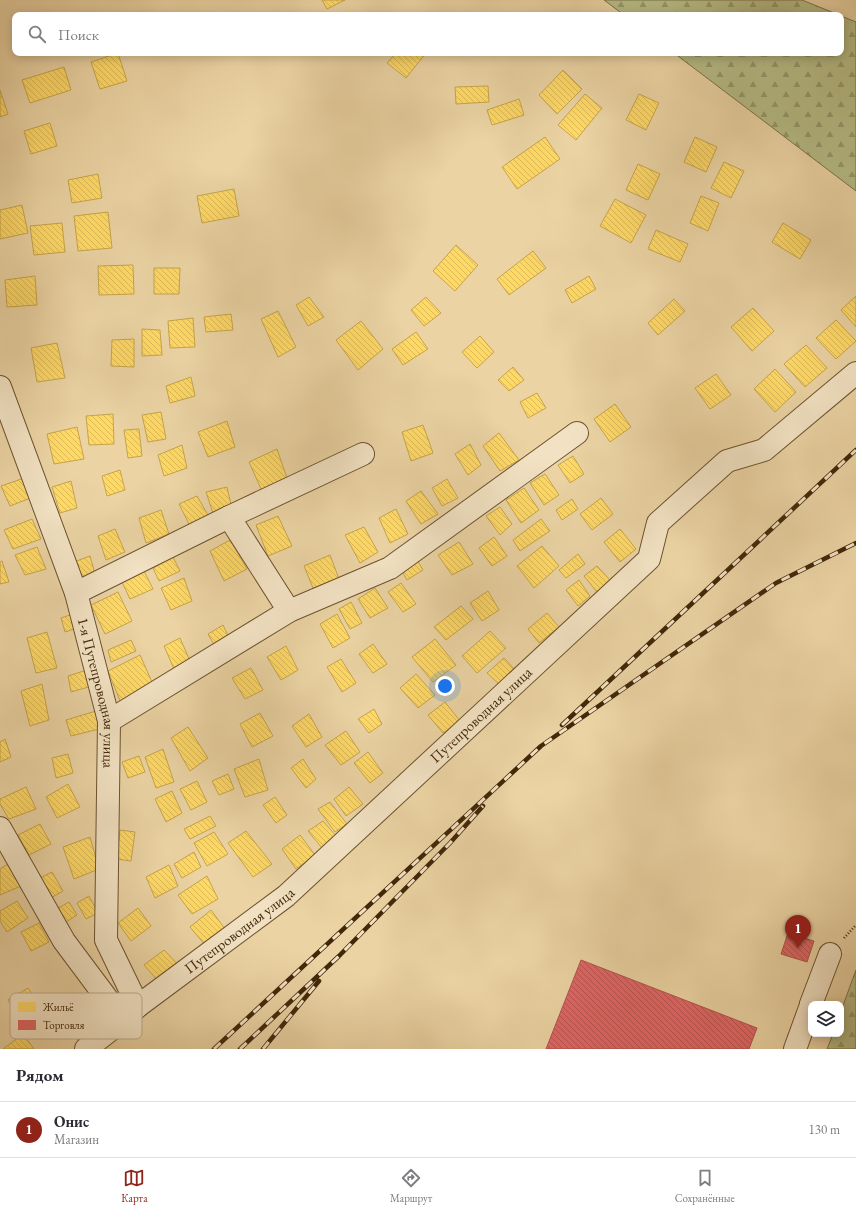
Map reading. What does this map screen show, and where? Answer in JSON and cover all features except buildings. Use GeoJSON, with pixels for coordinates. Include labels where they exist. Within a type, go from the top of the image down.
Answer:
{"type":"FeatureCollection","features":[{"type":"Feature","properties":{"kind":"street","name":"Путепроводная улица"},"geometry":{"type":"LineString","coordinates":[[142,1004],[298,886],[650,559],[658,523],[727,461],[764,450],[856,373]]}},
{"type":"Feature","properties":{"kind":"street","name":"1-я Путепроводная улица"},"geometry":{"type":"LineString","coordinates":[[0,387],[76,593],[109,721],[106,940],[123,993]]}},
{"type":"Feature","properties":{"kind":"street"},"geometry":{"type":"LineString","coordinates":[[109,721],[289,611],[390,568],[577,433]]}},
{"type":"Feature","properties":{"kind":"street"},"geometry":{"type":"LineString","coordinates":[[76,593],[229,517],[363,454]]}},
{"type":"Feature","properties":{"kind":"street"},"geometry":{"type":"LineString","coordinates":[[229,517],[289,611]]}},
{"type":"Feature","properties":{"kind":"street"},"geometry":{"type":"LineString","coordinates":[[0,828],[64,941],[112,993]]}},
{"type":"Feature","properties":{"kind":"street"},"geometry":{"type":"LineString","coordinates":[[812,1001],[830,954]]}},
{"type":"Feature","properties":{"kind":"street"},"geometry":{"type":"LineString","coordinates":[[795,1049],[808,1012]]}},
{"type":"Feature","properties":{"kind":"street","name":"Путепроводная улица"},"geometry":{"type":"LineString","coordinates":[[86,1049],[98,1039]]}},
{"type":"Feature","properties":{"kind":"green space"},"geometry":{"type":"Polygon","coordinates":[[[604,0],[802,0],[832,12],[620,12],[604,0]]]}},
{"type":"Feature","properties":{"kind":"green space"},"geometry":{"type":"Polygon","coordinates":[[[844,17],[856,22],[856,191],[678,56],[844,56],[844,17]]]}},
{"type":"Feature","properties":{"kind":"green space"},"geometry":{"type":"Polygon","coordinates":[[[856,970],[856,1049],[827,1049],[832,1037],[844,1037],[844,1003],[856,970]]]}},
{"type":"Feature","properties":{"kind":"railway"},"geometry":{"type":"LineString","coordinates":[[562,725],[856,450]]}},
{"type":"Feature","properties":{"kind":"railway"},"geometry":{"type":"LineString","coordinates":[[214,1049],[541,746],[776,583],[856,543]]}},
{"type":"Feature","properties":{"kind":"railway"},"geometry":{"type":"LineString","coordinates":[[240,1049],[339,956],[450,843],[483,806]]}},
{"type":"Feature","properties":{"kind":"railway"},"geometry":{"type":"LineString","coordinates":[[263,1049],[319,981]]}},
{"type":"Feature","properties":{"kind":"place","name":"Онис"},"geometry":{"type":"Point","coordinates":[798,948]}}]}
